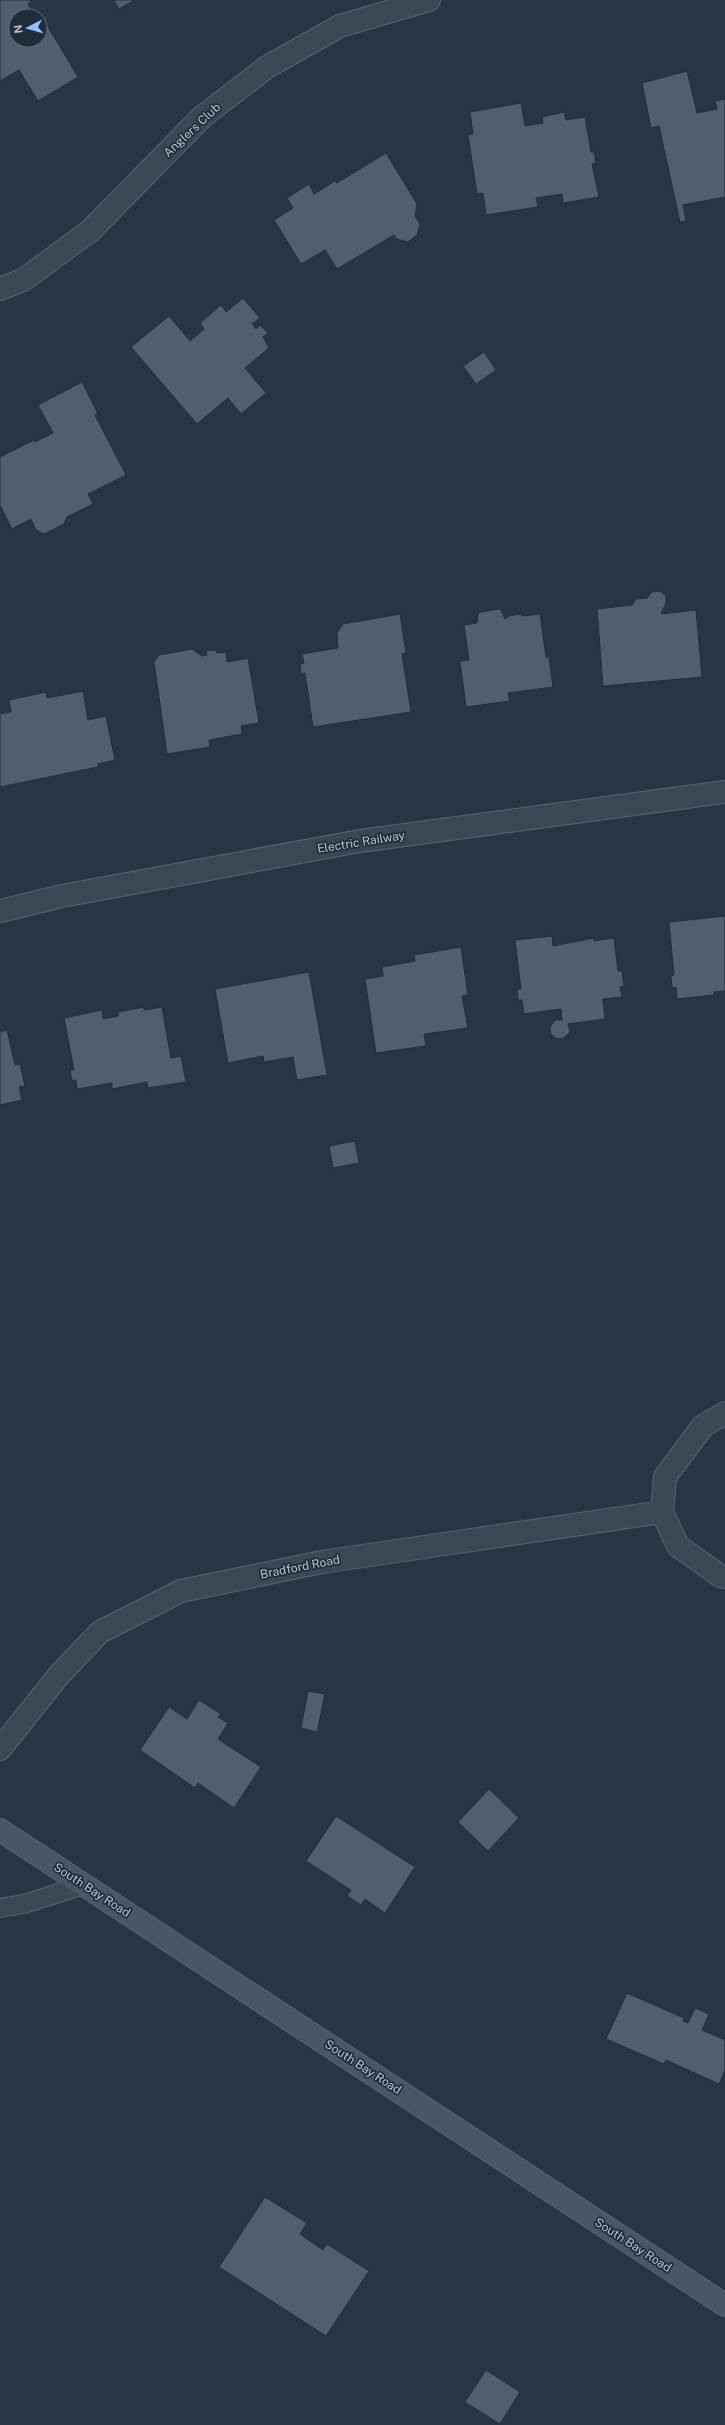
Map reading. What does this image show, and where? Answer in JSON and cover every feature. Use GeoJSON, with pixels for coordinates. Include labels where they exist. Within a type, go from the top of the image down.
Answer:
{"type":"FeatureCollection","features":[{"type":"Feature","properties":{"kind":"street","name":"Anglers Club"},"geometry":{"type":"LineString","coordinates":[[0,289],[23,280],[90,231],[202,117],[267,67],[340,26],[429,0]]}},
{"type":"Feature","properties":{"kind":"street","name":"Electric Railway"},"geometry":{"type":"LineString","coordinates":[[0,910],[62,896],[360,841],[725,792]]}},
{"type":"Feature","properties":{"kind":"street"},"geometry":{"type":"LineString","coordinates":[[725,1413],[702,1426],[665,1477],[662,1512],[678,1546],[720,1576],[725,1577]]}},
{"type":"Feature","properties":{"kind":"street","name":"Bradford Road"},"geometry":{"type":"LineString","coordinates":[[0,1749],[59,1675],[100,1632],[181,1591],[322,1562],[662,1512]]}},
{"type":"Feature","properties":{"kind":"street","name":"South Bay Road"},"geometry":{"type":"LineString","coordinates":[[0,1830],[725,2305]]}},
{"type":"Feature","properties":{"kind":"lane"},"geometry":{"type":"LineString","coordinates":[[0,1908],[24,1904],[84,1885]]}},
{"type":"Feature","properties":{"kind":"building"},"geometry":{"type":"Polygon","coordinates":[[[0,0],[31,0],[28,5],[30,8],[8,8],[8,48],[48,48],[48,27],[78,77],[38,101],[19,70],[0,81],[0,0]]]}},
{"type":"Feature","properties":{"kind":"building"},"geometry":{"type":"Polygon","coordinates":[[[114,0],[135,0],[119,9],[114,0]]]}},
{"type":"Feature","properties":{"kind":"building"},"geometry":{"type":"Polygon","coordinates":[[[687,71],[697,113],[717,109],[715,101],[725,99],[725,197],[683,205],[686,221],[680,222],[659,126],[651,128],[642,83],[687,71]]]}},
{"type":"Feature","properties":{"kind":"building"},"geometry":{"type":"Polygon","coordinates":[[[521,103],[525,126],[543,123],[542,117],[564,112],[566,120],[585,117],[591,152],[594,152],[596,163],[592,164],[599,197],[563,203],[562,194],[536,198],[538,207],[486,215],[483,193],[477,194],[468,135],[473,134],[470,112],[521,103]]]}},
{"type":"Feature","properties":{"kind":"building"},"geometry":{"type":"Polygon","coordinates":[[[386,153],[417,204],[415,216],[420,224],[417,235],[408,242],[397,239],[394,235],[337,269],[325,250],[301,264],[274,220],[293,208],[287,198],[309,184],[314,194],[335,181],[337,183],[386,153]]]}},
{"type":"Feature","properties":{"kind":"building"},"geometry":{"type":"Polygon","coordinates":[[[243,298],[260,318],[252,324],[256,329],[260,325],[268,333],[263,337],[269,348],[245,368],[266,393],[241,414],[228,398],[197,424],[131,347],[169,316],[190,341],[204,329],[200,323],[221,305],[226,312],[243,298]]]}},
{"type":"Feature","properties":{"kind":"building"},"geometry":{"type":"Polygon","coordinates":[[[484,352],[496,370],[476,384],[463,366],[484,352]]]}},
{"type":"Feature","properties":{"kind":"building"},"geometry":{"type":"Polygon","coordinates":[[[82,382],[98,414],[95,415],[126,475],[88,494],[93,504],[67,517],[64,524],[44,534],[36,530],[31,519],[12,529],[0,505],[0,457],[34,440],[35,442],[53,433],[38,405],[82,382]]]}},
{"type":"Feature","properties":{"kind":"building"},"geometry":{"type":"Polygon","coordinates":[[[660,591],[666,596],[666,603],[661,614],[696,610],[702,677],[603,686],[597,609],[632,605],[636,599],[647,598],[652,592],[660,591]]]}},
{"type":"Feature","properties":{"kind":"building"},"geometry":{"type":"Polygon","coordinates":[[[499,609],[501,610],[505,619],[509,616],[519,614],[523,616],[540,614],[546,657],[549,657],[553,687],[508,693],[510,701],[466,707],[460,661],[469,660],[464,625],[477,623],[478,613],[499,609]]]}},
{"type":"Feature","properties":{"kind":"building"},"geometry":{"type":"Polygon","coordinates":[[[400,614],[406,653],[402,654],[411,712],[313,727],[305,673],[301,674],[300,664],[304,663],[302,654],[338,648],[337,633],[343,624],[400,614]]]}},
{"type":"Feature","properties":{"kind":"building"},"geometry":{"type":"Polygon","coordinates":[[[192,649],[202,656],[207,655],[206,651],[216,650],[217,653],[226,652],[227,662],[248,658],[259,723],[241,726],[242,734],[209,740],[210,747],[167,754],[154,662],[159,655],[192,649]]]}},
{"type":"Feature","properties":{"kind":"building"},"geometry":{"type":"Polygon","coordinates":[[[83,691],[88,720],[106,716],[115,760],[98,764],[98,767],[0,787],[0,714],[11,712],[9,700],[46,692],[47,698],[83,691]]]}},
{"type":"Feature","properties":{"kind":"building"},"geometry":{"type":"Polygon","coordinates":[[[725,916],[725,991],[714,992],[714,995],[677,999],[676,987],[672,988],[671,976],[674,975],[669,922],[725,916]]]}},
{"type":"Feature","properties":{"kind":"building"},"geometry":{"type":"Polygon","coordinates":[[[552,936],[553,946],[594,938],[594,941],[614,938],[618,971],[622,971],[624,986],[620,987],[622,997],[603,999],[605,1019],[568,1024],[570,1032],[564,1038],[557,1039],[551,1034],[550,1027],[555,1020],[562,1020],[561,1009],[524,1014],[522,1000],[518,1000],[517,989],[521,989],[515,940],[552,936]]]}},
{"type":"Feature","properties":{"kind":"building"},"geometry":{"type":"Polygon","coordinates":[[[461,947],[468,995],[462,996],[468,1028],[424,1034],[426,1046],[376,1053],[365,979],[383,976],[382,967],[415,961],[414,955],[461,947]]]}},
{"type":"Feature","properties":{"kind":"building"},"geometry":{"type":"Polygon","coordinates":[[[309,972],[327,1075],[297,1080],[293,1057],[264,1062],[263,1056],[228,1063],[215,989],[309,972]]]}},
{"type":"Feature","properties":{"kind":"building"},"geometry":{"type":"Polygon","coordinates":[[[144,1007],[144,1010],[162,1007],[171,1058],[181,1056],[186,1082],[148,1088],[147,1082],[112,1089],[112,1083],[77,1089],[76,1080],[72,1081],[70,1070],[74,1070],[64,1018],[102,1010],[103,1019],[118,1016],[118,1012],[144,1007]]]}},
{"type":"Feature","properties":{"kind":"building"},"geometry":{"type":"Polygon","coordinates":[[[7,1030],[15,1065],[20,1064],[25,1086],[19,1087],[22,1100],[0,1105],[0,1032],[7,1030]]]}},
{"type":"Feature","properties":{"kind":"building"},"geometry":{"type":"Polygon","coordinates":[[[355,1141],[359,1163],[333,1168],[329,1146],[355,1141]]]}},
{"type":"Feature","properties":{"kind":"building"},"geometry":{"type":"Polygon","coordinates":[[[308,1691],[325,1694],[317,1732],[301,1728],[308,1691]]]}},
{"type":"Feature","properties":{"kind":"building"},"geometry":{"type":"Polygon","coordinates":[[[199,1700],[221,1714],[218,1717],[228,1723],[218,1739],[261,1767],[234,1808],[198,1783],[195,1788],[140,1750],[169,1707],[187,1719],[199,1700]]]}},
{"type":"Feature","properties":{"kind":"building"},"geometry":{"type":"Polygon","coordinates":[[[489,1789],[519,1818],[488,1851],[458,1822],[489,1789]]]}},
{"type":"Feature","properties":{"kind":"building"},"geometry":{"type":"Polygon","coordinates":[[[336,1816],[415,1867],[385,1913],[365,1899],[361,1905],[347,1896],[351,1890],[306,1861],[336,1816]]]}},
{"type":"Feature","properties":{"kind":"building"},"geometry":{"type":"Polygon","coordinates":[[[627,1993],[684,2018],[683,2021],[688,2023],[695,2008],[709,2014],[702,2030],[725,2040],[725,2070],[719,2084],[666,2060],[664,2064],[606,2039],[627,1993]]]}},
{"type":"Feature","properties":{"kind":"building"},"geometry":{"type":"Polygon","coordinates":[[[265,2197],[307,2223],[300,2234],[323,2250],[327,2244],[369,2271],[326,2336],[219,2267],[265,2197]]]}},
{"type":"Feature","properties":{"kind":"building"},"geometry":{"type":"Polygon","coordinates":[[[486,2370],[520,2392],[500,2424],[465,2402],[486,2370]]]}}]}
